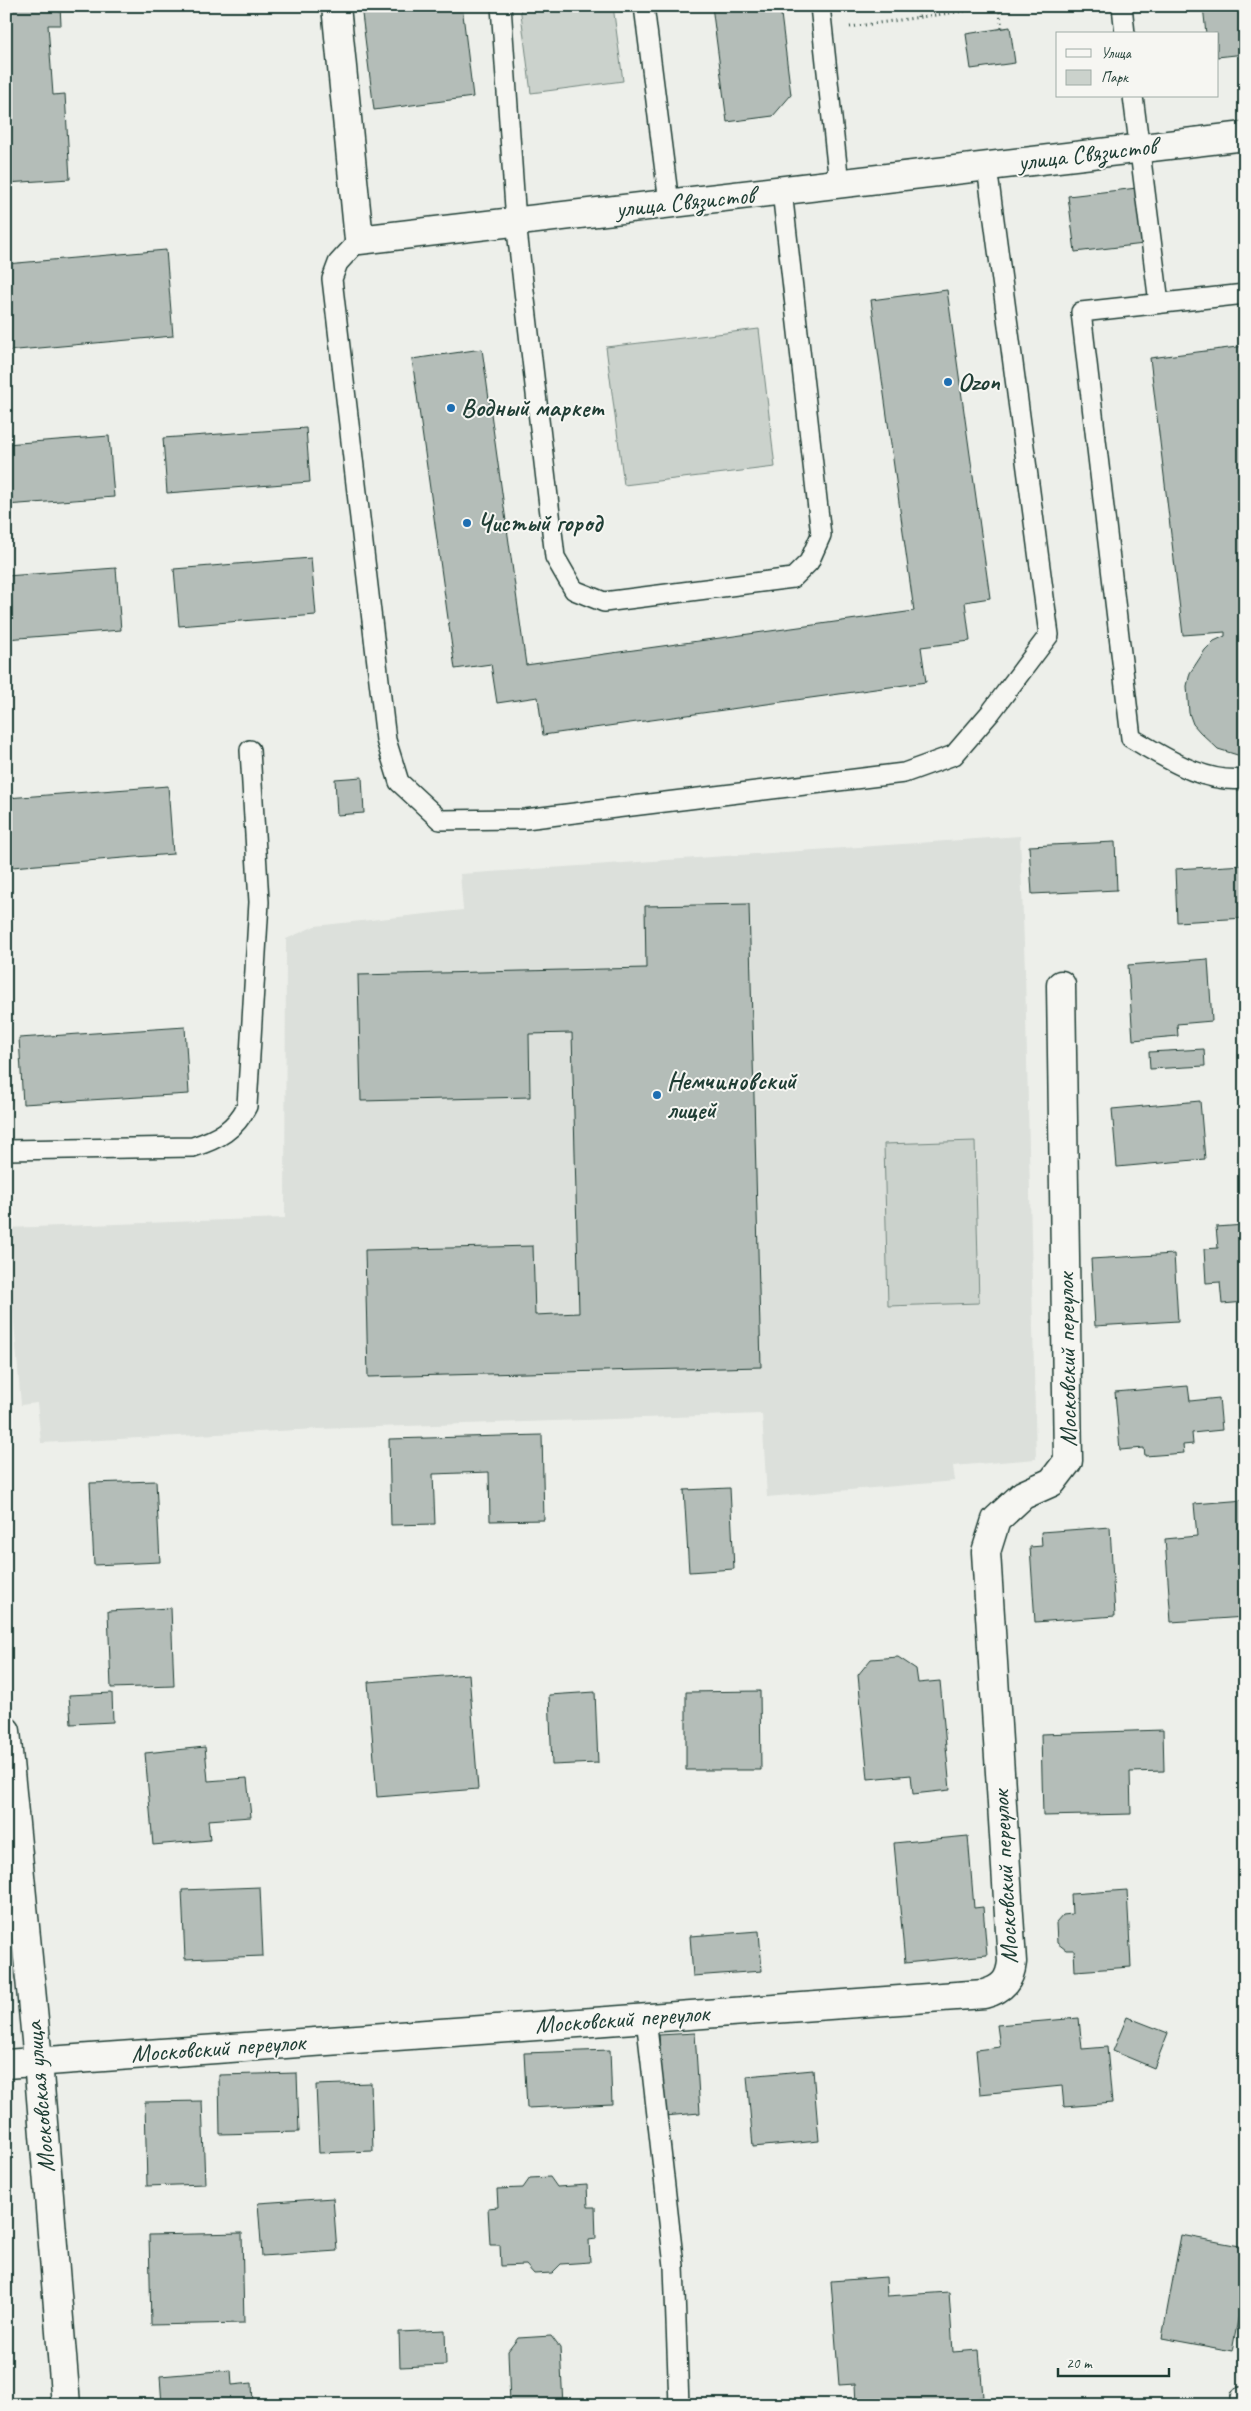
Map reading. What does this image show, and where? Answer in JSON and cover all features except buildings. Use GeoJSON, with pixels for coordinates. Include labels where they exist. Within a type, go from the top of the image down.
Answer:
{"type":"FeatureCollection","features":[{"type":"Feature","properties":{"kind":"street"},"geometry":{"type":"LineString","coordinates":[[336,6],[359,240]]}},
{"type":"Feature","properties":{"kind":"street","name":"улица Связистов"},"geometry":{"type":"LineString","coordinates":[[359,240],[1245,136]]}},
{"type":"Feature","properties":{"kind":"street","name":"Московский переулок"},"geometry":{"type":"LineString","coordinates":[[6,2064],[984,1994],[998,1990],[1010,1976],[1012,1962],[986,1552],[996,1520],[1023,1495],[1052,1482],[1068,1461],[1061,985]]}},
{"type":"Feature","properties":{"kind":"street","name":"Московская улица"},"geometry":{"type":"LineString","coordinates":[[6,1736],[38,2061],[66,2405]]}},
{"type":"Feature","properties":{"kind":"lane"},"geometry":{"type":"LineString","coordinates":[[501,6],[516,222],[555,557],[574,590],[604,602],[794,578],[809,562],[821,535],[782,191]]}},
{"type":"Feature","properties":{"kind":"lane"},"geometry":{"type":"LineString","coordinates":[[644,6],[669,203]]}},
{"type":"Feature","properties":{"kind":"lane"},"geometry":{"type":"LineString","coordinates":[[820,6],[839,184]]}},
{"type":"Feature","properties":{"kind":"lane"},"geometry":{"type":"LineString","coordinates":[[1122,6],[1125,32]]}},
{"type":"Feature","properties":{"kind":"lane"},"geometry":{"type":"LineString","coordinates":[[1133,98],[1159,303]]}},
{"type":"Feature","properties":{"kind":"lane"},"geometry":{"type":"LineString","coordinates":[[359,240],[338,263],[332,279],[386,740],[399,782],[440,820],[544,816],[904,773],[954,754],[992,712],[1049,636],[987,167]]}},
{"type":"Feature","properties":{"kind":"lane"},"geometry":{"type":"LineString","coordinates":[[1245,294],[1081,312],[1131,738],[1189,770],[1234,780],[1245,778]]}},
{"type":"Feature","properties":{"kind":"lane"},"geometry":{"type":"LineString","coordinates":[[6,1150],[193,1147],[212,1141],[228,1132],[240,1120],[247,1106],[258,902],[250,750]]}},
{"type":"Feature","properties":{"kind":"lane"},"geometry":{"type":"LineString","coordinates":[[646,2018],[674,2266],[679,2405]]}},
{"type":"Feature","properties":{"kind":"path"},"geometry":{"type":"LineString","coordinates":[[917,6],[918,17]]}},
{"type":"Feature","properties":{"kind":"path"},"geometry":{"type":"LineString","coordinates":[[822,30],[971,8],[1000,6],[1002,28]]}},
{"type":"Feature","properties":{"kind":"shaded area","name":"Немчиновский лицей"},"geometry":{"type":"Polygon","coordinates":[[[1020,836],[1025,971],[1036,1459],[953,1466],[955,1481],[767,1497],[762,1414],[318,1429],[41,1443],[37,1403],[21,1405],[6,1228],[285,1218],[286,939],[315,926],[463,910],[460,874],[1020,836]]]}},
{"type":"Feature","properties":{"kind":"green space"},"geometry":{"type":"Polygon","coordinates":[[[520,6],[613,6],[623,81],[531,93],[520,6]]]}},
{"type":"Feature","properties":{"kind":"green space"},"geometry":{"type":"Polygon","coordinates":[[[759,329],[775,467],[624,485],[606,347],[759,329]]]}},
{"type":"Feature","properties":{"kind":"green space"},"geometry":{"type":"Polygon","coordinates":[[[975,1141],[979,1303],[888,1306],[884,1144],[975,1141]]]}},
{"type":"Feature","properties":{"kind":"place","name":"Ozon"},"geometry":{"type":"Point","coordinates":[948,382]}},
{"type":"Feature","properties":{"kind":"place","name":"Водный маркет"},"geometry":{"type":"Point","coordinates":[451,408]}},
{"type":"Feature","properties":{"kind":"place","name":"Чистый город"},"geometry":{"type":"Point","coordinates":[467,523]}},
{"type":"Feature","properties":{"kind":"place","name":"Немчиновский лицей"},"geometry":{"type":"Point","coordinates":[657,1095]}}]}
